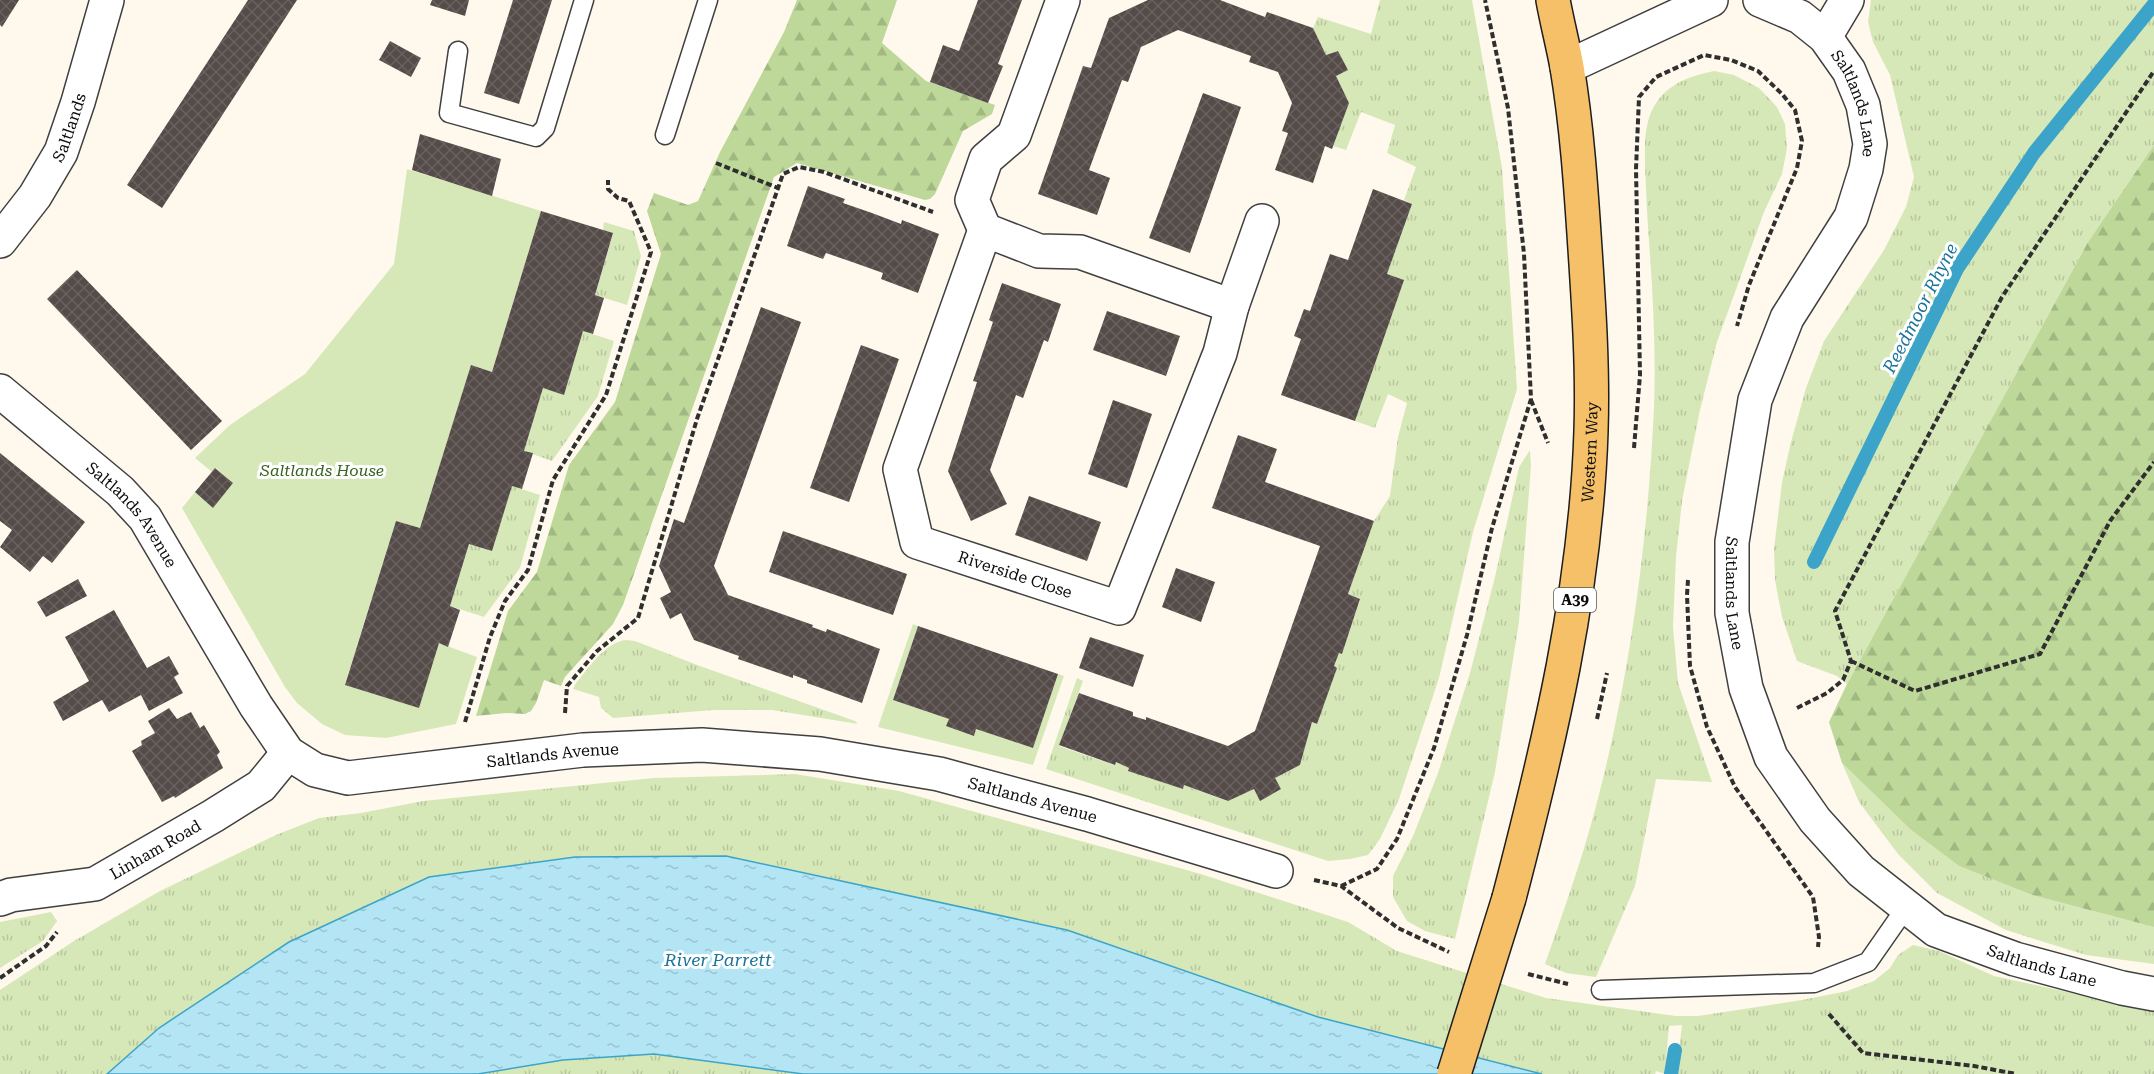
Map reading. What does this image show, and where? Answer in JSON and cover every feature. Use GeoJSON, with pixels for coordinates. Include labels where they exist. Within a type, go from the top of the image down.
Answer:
{"type":"FeatureCollection","features":[{"type":"Feature","properties":{"kind":"main road","name":"Western Way"},"geometry":{"type":"LineString","coordinates":[[1454,1074],[1509,898],[1553,722],[1566,654],[1582,541],[1591,432],[1589,305],[1581,188],[1567,67],[1553,0]]}},
{"type":"Feature","properties":{"kind":"street","name":"Saltlands"},"geometry":{"type":"LineString","coordinates":[[0,241],[35,196],[61,152],[107,0]]}},
{"type":"Feature","properties":{"kind":"street"},"geometry":{"type":"LineString","coordinates":[[1063,0],[1014,135],[986,159],[972,200],[985,230],[1039,251],[1080,252],[1232,306]]}},
{"type":"Feature","properties":{"kind":"street"},"geometry":{"type":"LineString","coordinates":[[1567,67],[1711,0]]}},
{"type":"Feature","properties":{"kind":"street"},"geometry":{"type":"LineString","coordinates":[[1825,37],[1847,0]]}},
{"type":"Feature","properties":{"kind":"street","name":"Saltlands Lane"},"geometry":{"type":"LineString","coordinates":[[1766,1],[1800,16],[1825,37],[1849,71],[1860,97],[1870,144],[1866,169],[1851,217],[1787,318],[1755,400],[1731,542],[1732,613],[1746,688],[1771,757],[1815,820],[1861,871],[1936,930],[2015,959],[2122,988],[2154,994]]}},
{"type":"Feature","properties":{"kind":"street","name":"Riverside Close"},"geometry":{"type":"LineString","coordinates":[[985,230],[900,469],[917,542],[1119,608],[1220,353],[1232,306],[1262,221]]}},
{"type":"Feature","properties":{"kind":"street","name":"Saltlands Avenue"},"geometry":{"type":"LineString","coordinates":[[0,391],[120,491],[145,519],[256,706],[288,753],[315,770],[348,778],[563,753],[702,745],[820,754],[929,772],[1087,814],[1276,871]]}},
{"type":"Feature","properties":{"kind":"street","name":"Linham Road"},"geometry":{"type":"LineString","coordinates":[[0,899],[12,895],[95,884],[261,786],[288,753]]}},
{"type":"Feature","properties":{"kind":"lane"},"geometry":{"type":"LineString","coordinates":[[458,51],[449,113],[536,137],[546,128],[584,0]]}},
{"type":"Feature","properties":{"kind":"lane"},"geometry":{"type":"LineString","coordinates":[[665,135],[708,0]]}},
{"type":"Feature","properties":{"kind":"lane"},"geometry":{"type":"LineString","coordinates":[[1601,990],[1814,983],[1868,962],[1907,906]]}},
{"type":"Feature","properties":{"kind":"path"},"geometry":{"type":"LineString","coordinates":[[1341,886],[1377,869],[1391,849],[1434,748],[1467,635],[1491,528],[1531,399],[1524,254],[1508,108],[1485,0]]}},
{"type":"Feature","properties":{"kind":"path"},"geometry":{"type":"LineString","coordinates":[[1636,169],[1639,97],[1656,77],[1704,55]]}},
{"type":"Feature","properties":{"kind":"path"},"geometry":{"type":"LineString","coordinates":[[1713,741],[1760,726],[1827,693],[1842,680],[1851,661],[1835,611],[2002,297],[2154,71]]}},
{"type":"Feature","properties":{"kind":"path"},"geometry":{"type":"LineString","coordinates":[[716,163],[778,188]]}},
{"type":"Feature","properties":{"kind":"path"},"geometry":{"type":"LineString","coordinates":[[563,753],[567,686],[597,651],[638,618],[698,419],[783,174],[799,167],[824,172],[985,230]]}},
{"type":"Feature","properties":{"kind":"path"},"geometry":{"type":"LineString","coordinates":[[452,766],[490,637],[505,601],[528,570],[553,480],[606,395],[651,252],[629,201],[618,198],[608,189],[608,180]]}},
{"type":"Feature","properties":{"kind":"path"},"geometry":{"type":"LineString","coordinates":[[1851,661],[1915,691],[2040,654],[2110,521],[2154,462]]}},
{"type":"Feature","properties":{"kind":"path"},"geometry":{"type":"LineString","coordinates":[[1276,871],[1341,886],[1398,928],[1456,954]]}},
{"type":"Feature","properties":{"kind":"path"},"geometry":{"type":"LineString","coordinates":[[0,978],[46,946],[95,884]]}},
{"type":"Feature","properties":{"kind":"path"},"geometry":{"type":"LineString","coordinates":[[1520,972],[1552,981],[1601,990]]}},
{"type":"Feature","properties":{"kind":"path"},"geometry":{"type":"LineString","coordinates":[[1814,983],[1828,1014],[1863,1053],[1974,1066],[2016,1074]]}},
{"type":"Feature","properties":{"kind":"green space"},"geometry":{"type":"Polygon","coordinates":[[[797,0],[897,0],[882,43],[926,81],[995,105],[992,114],[963,131],[935,194],[930,199],[925,200],[797,163],[774,177],[623,605],[613,624],[565,677],[561,686],[544,680],[531,711],[525,714],[476,716],[508,611],[537,572],[569,465],[615,402],[661,254],[647,211],[654,193],[688,205],[698,201],[720,152],[784,32],[797,0]]]}},
{"type":"Feature","properties":{"kind":"green space"},"geometry":{"type":"Polygon","coordinates":[[[1380,0],[1472,0],[1502,168],[1517,389],[1473,532],[1439,678],[1399,799],[1380,839],[1368,855],[1328,861],[1046,769],[1077,678],[1083,681],[1059,746],[1114,765],[1116,762],[1129,768],[1129,771],[1183,789],[1184,785],[1227,801],[1254,789],[1260,800],[1275,778],[1300,765],[1312,722],[1316,724],[1337,668],[1334,666],[1339,653],[1342,654],[1360,600],[1348,594],[1374,521],[1390,496],[1398,437],[1407,403],[1388,394],[1375,428],[1355,421],[1403,280],[1387,274],[1412,204],[1404,200],[1416,167],[1387,153],[1395,125],[1361,112],[1346,150],[1333,146],[1336,76],[1347,70],[1338,51],[1326,55],[1313,28],[1318,17],[1371,34],[1380,0]]]}},
{"type":"Feature","properties":{"kind":"green space"},"geometry":{"type":"Polygon","coordinates":[[[1871,0],[2154,0],[2154,145],[2088,242],[1847,684],[1837,676],[1797,661],[1782,617],[1775,580],[1774,549],[1782,482],[1806,388],[1824,341],[1884,250],[1906,207],[1914,177],[1890,75],[1873,42],[1868,22],[1871,0]]]}},
{"type":"Feature","properties":{"kind":"green space"},"geometry":{"type":"Polygon","coordinates":[[[1714,71],[1734,75],[1759,88],[1777,107],[1785,124],[1787,148],[1782,174],[1764,212],[1717,342],[1700,410],[1682,501],[1676,557],[1673,627],[1678,683],[1712,782],[1656,779],[1635,886],[1596,977],[1566,973],[1545,964],[1585,846],[1608,758],[1636,608],[1647,507],[1655,366],[1645,165],[1646,130],[1653,107],[1666,91],[1683,80],[1714,71]]]}},
{"type":"Feature","properties":{"kind":"green space"},"geometry":{"type":"Polygon","coordinates":[[[2154,145],[2154,927],[2032,895],[1959,866],[1911,830],[1842,763],[1829,722],[1847,684],[2088,242],[2154,145]]]}},
{"type":"Feature","properties":{"kind":"green space","name":"Saltlands House"},"geometry":{"type":"Polygon","coordinates":[[[407,169],[541,211],[492,372],[471,366],[420,528],[396,521],[345,684],[439,643],[477,657],[456,724],[386,738],[345,735],[322,724],[297,703],[285,687],[182,508],[195,492],[213,507],[233,483],[216,468],[212,472],[195,458],[230,425],[305,374],[394,264],[407,169]]]}},
{"type":"Feature","properties":{"kind":"green space"},"geometry":{"type":"Polygon","coordinates":[[[604,222],[634,231],[641,256],[627,305],[595,295],[613,234],[603,230],[604,222]]]}},
{"type":"Feature","properties":{"kind":"green space"},"geometry":{"type":"Polygon","coordinates":[[[583,331],[614,341],[598,396],[552,461],[524,451],[543,388],[564,394],[583,331]]]}},
{"type":"Feature","properties":{"kind":"green space"},"geometry":{"type":"Polygon","coordinates":[[[1530,450],[1531,466],[1519,622],[1495,772],[1455,939],[1425,931],[1407,921],[1393,897],[1393,876],[1413,836],[1438,773],[1470,673],[1495,577],[1519,467],[1530,450]]]}},
{"type":"Feature","properties":{"kind":"green space"},"geometry":{"type":"Polygon","coordinates":[[[512,486],[540,495],[520,568],[484,617],[450,606],[469,544],[512,486]]]}},
{"type":"Feature","properties":{"kind":"green space"},"geometry":{"type":"Polygon","coordinates":[[[913,624],[918,626],[893,700],[949,719],[947,726],[974,735],[976,729],[1033,748],[1058,674],[1064,676],[1033,765],[878,727],[913,624]]]}},
{"type":"Feature","properties":{"kind":"green space"},"geometry":{"type":"Polygon","coordinates":[[[626,640],[635,641],[858,724],[772,710],[714,710],[613,718],[601,708],[599,697],[573,689],[604,651],[626,640]]]}},
{"type":"Feature","properties":{"kind":"green space"},"geometry":{"type":"Polygon","coordinates":[[[1842,763],[1911,830],[1959,866],[2032,895],[2154,927],[2154,964],[2086,955],[2006,930],[1937,893],[1898,854],[1859,802],[1842,763]]]}},
{"type":"Feature","properties":{"kind":"green space"},"geometry":{"type":"Polygon","coordinates":[[[795,774],[899,791],[1201,874],[1348,922],[1397,951],[1546,998],[1676,1016],[1698,1016],[1847,991],[1874,981],[1890,968],[1898,955],[1913,945],[1939,951],[1994,976],[2154,1011],[2154,1074],[1676,1074],[1682,1025],[1669,1026],[1665,1074],[1656,1071],[1655,1074],[1542,1074],[1318,1017],[1067,930],[726,856],[575,857],[429,877],[289,942],[159,1028],[107,1074],[0,1074],[0,990],[74,941],[160,891],[276,835],[319,818],[361,813],[423,801],[654,778],[795,774]]]}},
{"type":"Feature","properties":{"kind":"green space"},"geometry":{"type":"Polygon","coordinates":[[[51,912],[57,921],[43,941],[0,968],[0,922],[51,912]]]}},
{"type":"Feature","properties":{"kind":"green space"},"geometry":{"type":"Polygon","coordinates":[[[654,1054],[803,1074],[478,1074],[563,1060],[654,1054]]]}},
{"type":"Feature","properties":{"kind":"water","name":"River Parrett"},"geometry":{"type":"Polygon","coordinates":[[[726,856],[1067,930],[1318,1017],[1542,1074],[803,1074],[654,1054],[563,1060],[478,1074],[107,1074],[159,1028],[289,942],[429,877],[575,857],[726,856]]]}},
{"type":"Feature","properties":{"kind":"building"},"geometry":{"type":"Polygon","coordinates":[[[0,0],[19,0],[2,27],[0,25],[0,0]]]}},
{"type":"Feature","properties":{"kind":"building"},"geometry":{"type":"Polygon","coordinates":[[[248,0],[297,0],[162,208],[127,185],[248,0]]]}},
{"type":"Feature","properties":{"kind":"building"},"geometry":{"type":"Polygon","coordinates":[[[432,0],[469,0],[465,16],[430,5],[432,0]]]}},
{"type":"Feature","properties":{"kind":"building"},"geometry":{"type":"Polygon","coordinates":[[[513,0],[552,0],[519,104],[484,93],[513,0]]]}},
{"type":"Feature","properties":{"kind":"building"},"geometry":{"type":"Polygon","coordinates":[[[978,0],[1022,0],[998,64],[1003,66],[988,103],[930,82],[943,45],[959,51],[978,0]]]}},
{"type":"Feature","properties":{"kind":"building"},"geometry":{"type":"Polygon","coordinates":[[[1148,0],[1220,0],[1265,17],[1267,12],[1313,28],[1326,55],[1338,51],[1348,70],[1336,76],[1349,103],[1332,149],[1325,146],[1313,183],[1275,170],[1288,133],[1282,131],[1292,103],[1278,72],[1249,62],[1251,56],[1178,30],[1141,47],[1128,82],[1122,80],[1089,170],[1110,178],[1097,215],[1038,194],[1083,66],[1091,68],[1109,18],[1148,0]]]}},
{"type":"Feature","properties":{"kind":"building"},"geometry":{"type":"Polygon","coordinates":[[[390,41],[421,58],[411,77],[379,60],[390,41]]]}},
{"type":"Feature","properties":{"kind":"building"},"geometry":{"type":"Polygon","coordinates":[[[1203,93],[1241,107],[1190,253],[1149,238],[1203,93]]]}},
{"type":"Feature","properties":{"kind":"building"},"geometry":{"type":"Polygon","coordinates":[[[420,134],[501,159],[492,196],[412,170],[420,134]]]}},
{"type":"Feature","properties":{"kind":"building"},"geometry":{"type":"Polygon","coordinates":[[[808,186],[845,199],[843,203],[901,224],[902,220],[939,234],[918,293],[881,279],[883,273],[826,253],[823,259],[787,246],[808,186]]]}},
{"type":"Feature","properties":{"kind":"building"},"geometry":{"type":"Polygon","coordinates":[[[1373,189],[1412,204],[1387,274],[1404,280],[1355,421],[1281,395],[1301,339],[1294,336],[1304,309],[1310,311],[1330,254],[1348,260],[1373,189]]]}},
{"type":"Feature","properties":{"kind":"building"},"geometry":{"type":"Polygon","coordinates":[[[541,211],[613,233],[595,295],[604,298],[593,334],[583,331],[564,395],[543,388],[524,451],[533,453],[522,489],[512,486],[492,551],[469,544],[450,606],[460,610],[448,647],[439,643],[419,708],[345,685],[396,521],[420,528],[471,365],[492,372],[541,211]]]}},
{"type":"Feature","properties":{"kind":"building"},"geometry":{"type":"Polygon","coordinates":[[[77,270],[222,421],[191,450],[47,299],[77,270]]]}},
{"type":"Feature","properties":{"kind":"building"},"geometry":{"type":"Polygon","coordinates":[[[1002,283],[1061,304],[1048,342],[1044,340],[1023,398],[1016,395],[990,470],[1007,504],[971,521],[948,471],[977,382],[973,381],[993,322],[989,320],[1002,283]]]}},
{"type":"Feature","properties":{"kind":"building"},"geometry":{"type":"Polygon","coordinates":[[[761,307],[801,322],[714,566],[728,595],[813,625],[812,627],[826,632],[827,629],[880,649],[862,703],[807,683],[807,680],[793,675],[793,678],[738,659],[739,656],[694,640],[681,613],[670,619],[660,598],[671,592],[659,566],[674,519],[684,523],[761,307]]]}},
{"type":"Feature","properties":{"kind":"building"},"geometry":{"type":"Polygon","coordinates":[[[1107,311],[1180,336],[1166,376],[1093,350],[1107,311]]]}},
{"type":"Feature","properties":{"kind":"building"},"geometry":{"type":"Polygon","coordinates":[[[861,345],[899,359],[849,502],[810,488],[861,345]]]}},
{"type":"Feature","properties":{"kind":"building"},"geometry":{"type":"Polygon","coordinates":[[[1113,400],[1152,414],[1127,488],[1088,474],[1113,400]]]}},
{"type":"Feature","properties":{"kind":"building"},"geometry":{"type":"Polygon","coordinates":[[[1238,435],[1277,449],[1265,482],[1374,521],[1348,594],[1360,599],[1342,654],[1339,653],[1334,666],[1337,668],[1317,724],[1312,722],[1300,765],[1275,778],[1281,789],[1260,801],[1254,789],[1228,801],[1184,785],[1183,789],[1128,771],[1129,768],[1116,762],[1115,765],[1059,745],[1079,693],[1133,712],[1133,716],[1146,720],[1146,717],[1228,746],[1255,731],[1320,546],[1212,508],[1238,435]]]}},
{"type":"Feature","properties":{"kind":"building"},"geometry":{"type":"Polygon","coordinates":[[[0,453],[85,522],[52,563],[43,556],[30,572],[0,547],[12,530],[0,521],[0,453]]]}},
{"type":"Feature","properties":{"kind":"building"},"geometry":{"type":"Polygon","coordinates":[[[215,468],[233,483],[213,508],[195,492],[215,468]]]}},
{"type":"Feature","properties":{"kind":"building"},"geometry":{"type":"Polygon","coordinates":[[[1029,496],[1101,522],[1087,561],[1015,535],[1029,496]]]}},
{"type":"Feature","properties":{"kind":"building"},"geometry":{"type":"Polygon","coordinates":[[[783,531],[907,574],[893,615],[769,572],[783,531]]]}},
{"type":"Feature","properties":{"kind":"building"},"geometry":{"type":"Polygon","coordinates":[[[1176,568],[1215,582],[1201,622],[1162,607],[1176,568]]]}},
{"type":"Feature","properties":{"kind":"building"},"geometry":{"type":"Polygon","coordinates":[[[78,579],[87,596],[46,617],[37,602],[78,579]]]}},
{"type":"Feature","properties":{"kind":"building"},"geometry":{"type":"Polygon","coordinates":[[[114,610],[147,668],[169,656],[179,674],[174,677],[183,693],[149,711],[141,695],[109,712],[102,700],[63,721],[53,702],[89,681],[65,637],[114,610]]]}},
{"type":"Feature","properties":{"kind":"building"},"geometry":{"type":"Polygon","coordinates":[[[918,626],[1058,674],[1033,748],[976,729],[974,736],[946,726],[949,719],[893,700],[918,626]]]}},
{"type":"Feature","properties":{"kind":"building"},"geometry":{"type":"Polygon","coordinates":[[[1090,637],[1144,655],[1133,687],[1079,668],[1090,637]]]}},
{"type":"Feature","properties":{"kind":"building"},"geometry":{"type":"Polygon","coordinates":[[[169,708],[177,719],[191,712],[200,728],[204,725],[220,752],[217,755],[223,768],[175,798],[174,796],[162,802],[132,751],[142,745],[141,741],[155,733],[148,721],[169,708]]]}},
{"type":"Feature","properties":{"kind":"waterway","name":"Reedmoor Rhyne"},"geometry":{"type":"LineString","coordinates":[[1814,562],[1957,269],[2034,153],[2154,4]]}},
{"type":"Feature","properties":{"kind":"waterway"},"geometry":{"type":"LineString","coordinates":[[1671,1074],[1675,1050]]}}]}
